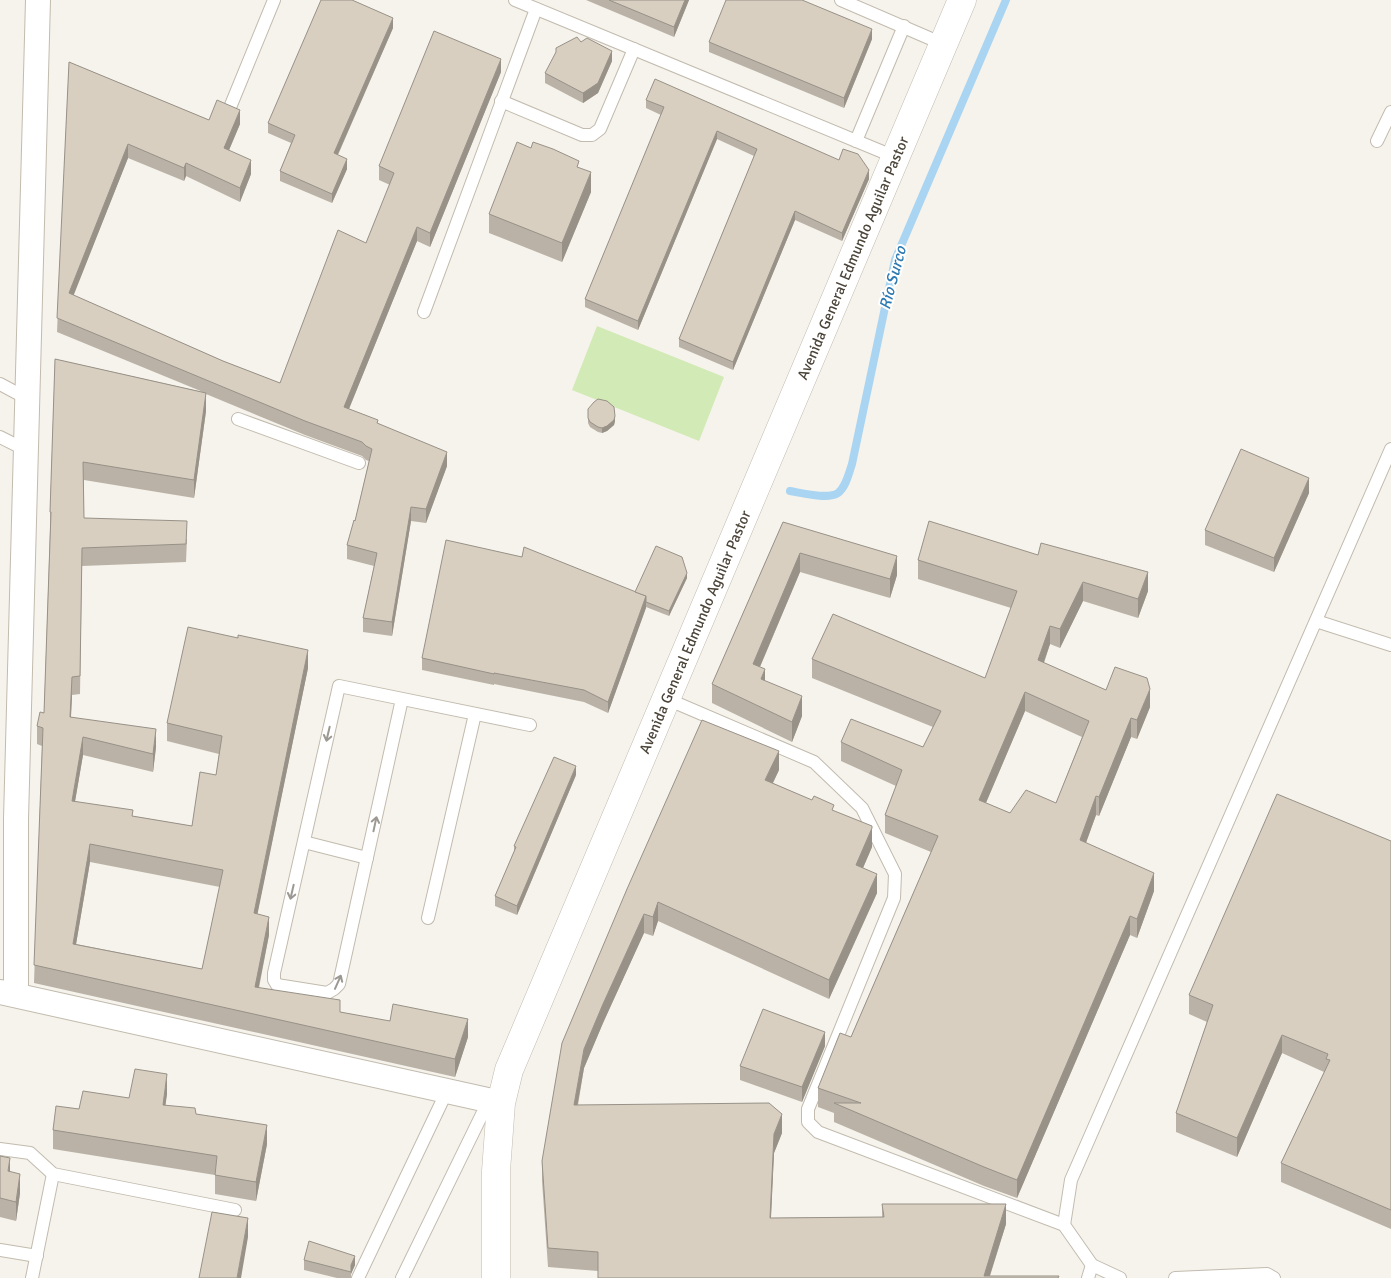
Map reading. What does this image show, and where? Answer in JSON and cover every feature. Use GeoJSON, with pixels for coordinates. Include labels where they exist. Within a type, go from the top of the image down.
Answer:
{"type":"FeatureCollection","features":[{"type":"Feature","properties":{"kind":"street"},"geometry":{"type":"LineString","coordinates":[[38,0],[16,819],[8,993],[495,1101]]}},
{"type":"Feature","properties":{"kind":"street","name":"Avenida General Edmundo Aguilar Pastor"},"geometry":{"type":"LineString","coordinates":[[496,1278],[495,1101],[962,0]]}},
{"type":"Feature","properties":{"kind":"lane"},"geometry":{"type":"LineString","coordinates":[[231,105],[274,0]]}},
{"type":"Feature","properties":{"kind":"lane"},"geometry":{"type":"LineString","coordinates":[[515,0],[895,157]]}},
{"type":"Feature","properties":{"kind":"lane"},"geometry":{"type":"LineString","coordinates":[[840,0],[943,44]]}},
{"type":"Feature","properties":{"kind":"lane"},"geometry":{"type":"LineString","coordinates":[[424,312],[536,8]]}},
{"type":"Feature","properties":{"kind":"lane"},"geometry":{"type":"LineString","coordinates":[[856,141],[904,26]]}},
{"type":"Feature","properties":{"kind":"lane"},"geometry":{"type":"LineString","coordinates":[[501,100],[582,135],[592,135],[600,130],[634,49]]}},
{"type":"Feature","properties":{"kind":"lane"},"geometry":{"type":"LineString","coordinates":[[1377,141],[1391,112]]}},
{"type":"Feature","properties":{"kind":"lane"},"geometry":{"type":"LineString","coordinates":[[0,384],[28,399]]}},
{"type":"Feature","properties":{"kind":"lane"},"geometry":{"type":"LineString","coordinates":[[238,419],[359,463]]}},
{"type":"Feature","properties":{"kind":"lane"},"geometry":{"type":"LineString","coordinates":[[0,437],[26,450]]}},
{"type":"Feature","properties":{"kind":"lane"},"geometry":{"type":"LineString","coordinates":[[1064,1225],[1071,1180],[1391,449]]}},
{"type":"Feature","properties":{"kind":"lane"},"geometry":{"type":"LineString","coordinates":[[1316,621],[1391,645]]}},
{"type":"Feature","properties":{"kind":"lane"},"geometry":{"type":"LineString","coordinates":[[402,699],[339,984],[327,993],[277,985],[274,980],[274,973],[339,686],[530,725]]}},
{"type":"Feature","properties":{"kind":"lane"},"geometry":{"type":"LineString","coordinates":[[667,699],[814,762],[862,808],[896,874],[894,898],[808,1109],[808,1122],[818,1132],[1064,1225],[1092,1264],[1120,1278]]}},
{"type":"Feature","properties":{"kind":"lane"},"geometry":{"type":"LineString","coordinates":[[428,918],[475,714]]}},
{"type":"Feature","properties":{"kind":"lane"},"geometry":{"type":"LineString","coordinates":[[304,842],[367,858]]}},
{"type":"Feature","properties":{"kind":"lane"},"geometry":{"type":"LineString","coordinates":[[358,1278],[447,1091]]}},
{"type":"Feature","properties":{"kind":"lane"},"geometry":{"type":"LineString","coordinates":[[402,1278],[495,1101]]}},
{"type":"Feature","properties":{"kind":"lane"},"geometry":{"type":"LineString","coordinates":[[0,1149],[30,1152],[53,1174],[235,1210]]}},
{"type":"Feature","properties":{"kind":"lane"},"geometry":{"type":"LineString","coordinates":[[32,1278],[53,1174]]}},
{"type":"Feature","properties":{"kind":"lane"},"geometry":{"type":"LineString","coordinates":[[0,1250],[37,1256]]}},
{"type":"Feature","properties":{"kind":"lane"},"geometry":{"type":"LineString","coordinates":[[1088,1278],[1092,1264]]}},
{"type":"Feature","properties":{"kind":"lane"},"geometry":{"type":"LineString","coordinates":[[1175,1278],[1267,1274],[1274,1278]]}},
{"type":"Feature","properties":{"kind":"green space"},"geometry":{"type":"Polygon","coordinates":[[[597,326],[724,377],[699,441],[572,390],[597,326]]]}},
{"type":"Feature","properties":{"kind":"building"},"geometry":{"type":"Polygon","coordinates":[[[321,0],[352,0],[393,18],[334,153],[347,159],[332,194],[280,171],[295,135],[268,123],[321,0]]]}},
{"type":"Feature","properties":{"kind":"building"},"geometry":{"type":"Polygon","coordinates":[[[609,0],[685,0],[674,27],[609,0]]]}},
{"type":"Feature","properties":{"kind":"building"},"geometry":{"type":"Polygon","coordinates":[[[726,0],[802,0],[872,29],[844,98],[709,42],[726,0]]]}},
{"type":"Feature","properties":{"kind":"building"},"geometry":{"type":"Polygon","coordinates":[[[434,31],[501,59],[430,233],[417,227],[344,407],[378,420],[377,423],[447,452],[426,509],[411,507],[392,622],[363,618],[377,553],[347,545],[355,521],[372,449],[362,442],[305,421],[57,318],[69,62],[209,120],[217,100],[240,110],[224,148],[251,160],[240,188],[186,163],[184,168],[128,144],[69,293],[223,361],[280,383],[338,230],[366,243],[394,173],[379,166],[434,31]]]}},
{"type":"Feature","properties":{"kind":"building"},"geometry":{"type":"Polygon","coordinates":[[[577,37],[581,42],[587,38],[612,51],[598,83],[583,93],[545,73],[556,52],[556,48],[577,37]]]}},
{"type":"Feature","properties":{"kind":"building"},"geometry":{"type":"Polygon","coordinates":[[[655,79],[839,160],[843,149],[858,154],[869,170],[842,233],[795,211],[733,362],[679,339],[757,149],[717,131],[638,321],[585,299],[664,107],[646,100],[655,79]]]}},
{"type":"Feature","properties":{"kind":"building"},"geometry":{"type":"Polygon","coordinates":[[[517,142],[531,148],[533,142],[553,149],[579,161],[577,167],[591,172],[562,243],[489,214],[517,142]]]}},
{"type":"Feature","properties":{"kind":"building"},"geometry":{"type":"Polygon","coordinates":[[[55,359],[206,393],[194,480],[83,462],[84,518],[187,521],[186,544],[82,548],[80,676],[72,677],[70,717],[156,729],[153,754],[83,737],[72,801],[133,810],[132,816],[192,826],[200,772],[216,775],[222,736],[167,723],[188,627],[238,638],[238,635],[308,650],[254,913],[269,917],[255,987],[340,1000],[340,1012],[390,1021],[393,1004],[468,1019],[455,1059],[34,965],[43,728],[37,726],[40,712],[44,713],[55,359]],[[90,844],[73,944],[202,969],[223,870],[90,844]]]}},
{"type":"Feature","properties":{"kind":"building"},"geometry":{"type":"Polygon","coordinates":[[[598,399],[607,401],[614,407],[614,420],[602,428],[590,422],[588,418],[588,409],[598,399]]]}},
{"type":"Feature","properties":{"kind":"building"},"geometry":{"type":"Polygon","coordinates":[[[1241,449],[1309,478],[1274,558],[1205,530],[1241,449]]]}},
{"type":"Feature","properties":{"kind":"building"},"geometry":{"type":"Polygon","coordinates":[[[929,521],[1038,555],[1041,543],[1148,572],[1138,599],[1083,582],[1060,629],[1050,626],[1038,660],[1106,690],[1115,667],[1147,678],[1150,689],[1137,720],[1131,718],[1099,797],[1096,796],[1080,840],[1154,873],[1137,919],[1130,916],[1017,1180],[834,1103],[861,1103],[818,1088],[840,1033],[851,1037],[938,836],[885,815],[902,770],[841,742],[851,719],[923,747],[941,711],[812,659],[833,614],[985,678],[1017,591],[918,560],[929,521]],[[1025,692],[979,800],[1010,813],[1026,790],[1056,803],[1089,721],[1025,692]]]}},
{"type":"Feature","properties":{"kind":"building"},"geometry":{"type":"Polygon","coordinates":[[[783,522],[897,556],[890,579],[800,553],[753,664],[765,669],[761,679],[802,696],[792,722],[712,684],[783,522]]]}},
{"type":"Feature","properties":{"kind":"building"},"geometry":{"type":"Polygon","coordinates":[[[446,540],[522,557],[524,547],[646,596],[608,702],[584,690],[494,674],[422,658],[446,540]]]}},
{"type":"Feature","properties":{"kind":"building"},"geometry":{"type":"Polygon","coordinates":[[[656,546],[682,557],[687,573],[669,611],[646,602],[646,596],[635,592],[656,546]]]}},
{"type":"Feature","properties":{"kind":"building"},"geometry":{"type":"Polygon","coordinates":[[[702,720],[779,751],[765,780],[812,800],[814,796],[834,805],[832,810],[872,826],[856,865],[877,874],[829,980],[658,902],[653,917],[644,914],[584,1049],[574,1105],[769,1103],[782,1114],[774,1134],[770,1218],[884,1217],[882,1204],[1006,1204],[984,1276],[1059,1276],[1058,1278],[598,1278],[598,1252],[548,1248],[542,1161],[562,1043],[627,889],[702,720]]]}},
{"type":"Feature","properties":{"kind":"building"},"geometry":{"type":"Polygon","coordinates":[[[554,757],[576,766],[517,906],[495,896],[516,847],[514,846],[554,757]]]}},
{"type":"Feature","properties":{"kind":"building"},"geometry":{"type":"Polygon","coordinates":[[[1277,794],[1391,841],[1391,1210],[1281,1163],[1330,1060],[1326,1059],[1328,1054],[1282,1035],[1237,1138],[1176,1113],[1213,1005],[1189,995],[1277,794]]]}},
{"type":"Feature","properties":{"kind":"building"},"geometry":{"type":"Polygon","coordinates":[[[763,1009],[825,1032],[802,1087],[740,1066],[763,1009]]]}},
{"type":"Feature","properties":{"kind":"building"},"geometry":{"type":"Polygon","coordinates":[[[135,1069],[167,1074],[163,1105],[195,1108],[196,1114],[267,1125],[256,1182],[215,1175],[217,1156],[53,1130],[56,1106],[79,1109],[83,1091],[129,1098],[135,1069]]]}},
{"type":"Feature","properties":{"kind":"building"},"geometry":{"type":"Polygon","coordinates":[[[0,1156],[10,1158],[8,1171],[20,1174],[16,1202],[0,1198],[0,1156]]]}},
{"type":"Feature","properties":{"kind":"building"},"geometry":{"type":"Polygon","coordinates":[[[212,1212],[248,1218],[237,1278],[199,1278],[212,1212]]]}},
{"type":"Feature","properties":{"kind":"building"},"geometry":{"type":"Polygon","coordinates":[[[309,1241],[355,1256],[351,1265],[351,1272],[304,1260],[309,1241]]]}},
{"type":"Feature","properties":{"kind":"waterway","name":"Río Surco"},"geometry":{"type":"LineString","coordinates":[[790,491],[828,496],[838,493],[845,484],[852,464],[895,260],[1006,0]]}}]}
